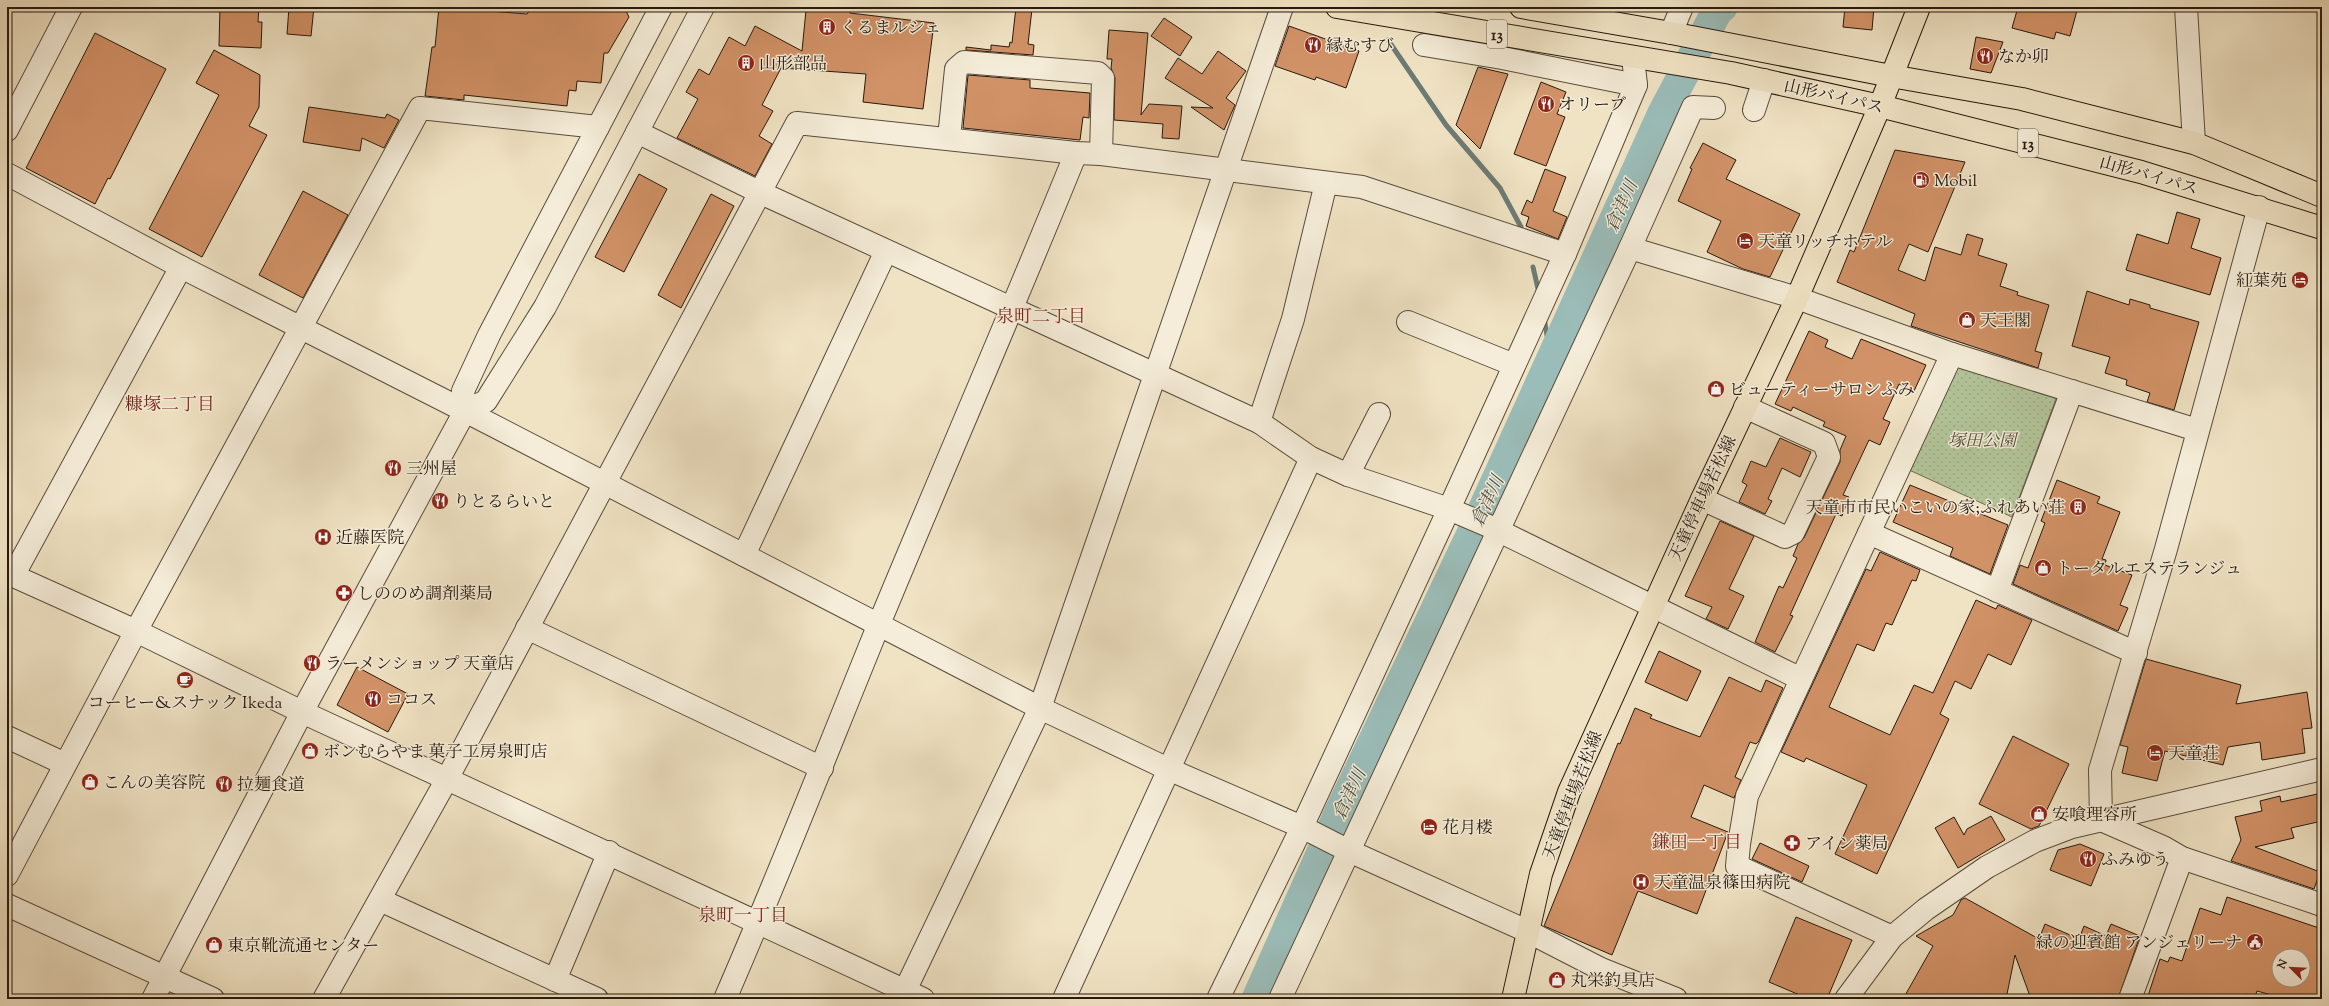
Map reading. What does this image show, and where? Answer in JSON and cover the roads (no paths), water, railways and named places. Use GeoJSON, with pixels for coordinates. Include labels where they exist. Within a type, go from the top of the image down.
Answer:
{"type":"FeatureCollection","features":[{"type":"Feature","properties":{"kind":"main road","name":"山形バイパス"},"geometry":{"type":"LineString","coordinates":[[1337,7],[1731,73],[1880,106],[2141,172],[2259,207],[2322,228]]}},
{"type":"Feature","properties":{"kind":"main road","name":"山形バイパス"},"geometry":{"type":"LineString","coordinates":[[1521,7],[1663,31],[1891,76],[2022,99],[2194,143],[2322,196]]}},
{"type":"Feature","properties":{"kind":"main road","name":"天童停車場若松線"},"geometry":{"type":"LineString","coordinates":[[1513,999],[1541,874],[1569,792],[1653,605],[1797,298],[1880,106],[1919,7]]}},
{"type":"Feature","properties":{"kind":"street"},"geometry":{"type":"LineString","coordinates":[[7,130],[71,7]]}},
{"type":"Feature","properties":{"kind":"street"},"geometry":{"type":"LineString","coordinates":[[465,411],[462,391],[496,322],[661,7]]}},
{"type":"Feature","properties":{"kind":"street"},"geometry":{"type":"LineString","coordinates":[[153,999],[302,712],[465,411],[486,401],[545,307],[703,7]]}},
{"type":"Feature","properties":{"kind":"street"},"geometry":{"type":"LineString","coordinates":[[181,267],[10,574],[136,631],[302,712],[609,852],[910,996],[1040,708],[1227,171],[1282,7]]}},
{"type":"Feature","properties":{"kind":"street"},"geometry":{"type":"LineString","coordinates":[[1663,31],[1682,7]]}},
{"type":"Feature","properties":{"kind":"street"},"geometry":{"type":"LineString","coordinates":[[2186,7],[2194,143]]}},
{"type":"Feature","properties":{"kind":"street"},"geometry":{"type":"LineString","coordinates":[[1424,45],[1502,58],[1636,85]]}},
{"type":"Feature","properties":{"kind":"street"},"geometry":{"type":"LineString","coordinates":[[1218,999],[1454,511],[1514,365],[1565,254],[1636,85],[1633,57]]}},
{"type":"Feature","properties":{"kind":"street"},"geometry":{"type":"LineString","coordinates":[[949,138],[956,69],[964,62],[1098,73],[1104,78],[1101,154]]}},
{"type":"Feature","properties":{"kind":"street"},"geometry":{"type":"LineString","coordinates":[[1754,110],[1764,80]]}},
{"type":"Feature","properties":{"kind":"street"},"geometry":{"type":"LineString","coordinates":[[1280,999],[1349,851],[1494,528],[1630,248],[1693,107],[1714,108]]}},
{"type":"Feature","properties":{"kind":"street"},"geometry":{"type":"LineString","coordinates":[[7,876],[136,631],[420,108],[598,126]]}},
{"type":"Feature","properties":{"kind":"street"},"geometry":{"type":"LineString","coordinates":[[324,999],[447,778],[603,483],[761,193],[797,123],[949,138],[1076,153],[1101,154],[1362,187],[1565,254]]}},
{"type":"Feature","properties":{"kind":"street"},"geometry":{"type":"LineString","coordinates":[[637,132],[761,193],[1155,376],[1259,422],[1311,458],[1348,475],[1454,511],[1494,528],[1801,679]]}},
{"type":"Feature","properties":{"kind":"street"},"geometry":{"type":"LineString","coordinates":[[725,999],[758,924],[879,625],[1012,310],[1076,153]]}},
{"type":"Feature","properties":{"kind":"street"},"geometry":{"type":"LineString","coordinates":[[7,174],[181,267],[465,411],[1040,708],[1168,769],[1302,827],[1349,851],[1527,932],[1601,969],[1676,999]]}},
{"type":"Feature","properties":{"kind":"street"},"geometry":{"type":"LineString","coordinates":[[1259,422],[1293,319],[1326,183]]}},
{"type":"Feature","properties":{"kind":"street"},"geometry":{"type":"LineString","coordinates":[[2101,820],[2100,770],[2136,653],[2259,207]]}},
{"type":"Feature","properties":{"kind":"street"},"geometry":{"type":"LineString","coordinates":[[1630,248],[1797,298],[1952,354],[2197,430]]}},
{"type":"Feature","properties":{"kind":"street"},"geometry":{"type":"LineString","coordinates":[[744,555],[886,250]]}},
{"type":"Feature","properties":{"kind":"street"},"geometry":{"type":"LineString","coordinates":[[1408,322],[1514,365]]}},
{"type":"Feature","properties":{"kind":"street"},"geometry":{"type":"LineString","coordinates":[[1892,937],[1737,866],[1739,844],[1747,796],[1952,354]]}},
{"type":"Feature","properties":{"kind":"street"},"geometry":{"type":"LineString","coordinates":[[1997,591],[2072,391]]}},
{"type":"Feature","properties":{"kind":"street"},"geometry":{"type":"LineString","coordinates":[[1702,499],[1785,537],[1793,533],[1826,464],[1829,457],[1824,443],[1745,407]]}},
{"type":"Feature","properties":{"kind":"street"},"geometry":{"type":"LineString","coordinates":[[1348,475],[1379,414]]}},
{"type":"Feature","properties":{"kind":"street"},"geometry":{"type":"LineString","coordinates":[[1064,999],[1311,458]]}},
{"type":"Feature","properties":{"kind":"street"},"geometry":{"type":"LineString","coordinates":[[1869,534],[2136,653]]}},
{"type":"Feature","properties":{"kind":"street"},"geometry":{"type":"LineString","coordinates":[[527,628],[822,768]]}},
{"type":"Feature","properties":{"kind":"street"},"geometry":{"type":"LineString","coordinates":[[7,738],[65,764]]}},
{"type":"Feature","properties":{"kind":"street"},"geometry":{"type":"LineString","coordinates":[[1846,999],[1892,937],[1926,909],[1987,867],[2035,841],[2072,827],[2322,769]]}},
{"type":"Feature","properties":{"kind":"street"},"geometry":{"type":"LineString","coordinates":[[2101,820],[2163,847],[2182,858],[2322,905]]}},
{"type":"Feature","properties":{"kind":"street"},"geometry":{"type":"LineString","coordinates":[[555,980],[609,852]]}},
{"type":"Feature","properties":{"kind":"street"},"geometry":{"type":"LineString","coordinates":[[2130,999],[2182,858]]}},
{"type":"Feature","properties":{"kind":"street"},"geometry":{"type":"LineString","coordinates":[[380,900],[597,999]]}},
{"type":"Feature","properties":{"kind":"street"},"geometry":{"type":"LineString","coordinates":[[7,905],[166,976],[213,999]]}},
{"type":"Feature","properties":{"kind":"waterway","name":"倉津川"},"geometry":{"type":"LineString","coordinates":[[1257,999],[1338,816],[1485,506],[1663,113],[1717,11],[1722,7]]}},
{"type":"Feature","properties":{"kind":"waterway"},"geometry":{"type":"LineString","coordinates":[[1388,40],[1446,125],[1500,188],[1521,227]]}},
{"type":"Feature","properties":{"kind":"waterway"},"geometry":{"type":"LineString","coordinates":[[1533,267],[1539,293]]}},
{"type":"Feature","properties":{"kind":"waterway"},"geometry":{"type":"LineString","coordinates":[[1544,318],[1551,358]]}},
{"type":"Feature","properties":{"kind":"place","name":"くるまルシェ"},"geometry":{"type":"Point","coordinates":[827,27]}},
{"type":"Feature","properties":{"kind":"place","name":"縁むすび"},"geometry":{"type":"Point","coordinates":[1313,45]}},
{"type":"Feature","properties":{"kind":"place","name":"なか卯"},"geometry":{"type":"Point","coordinates":[1985,56]}},
{"type":"Feature","properties":{"kind":"place","name":"山形部品"},"geometry":{"type":"Point","coordinates":[746,63]}},
{"type":"Feature","properties":{"kind":"place","name":"オリーブ"},"geometry":{"type":"Point","coordinates":[1546,104]}},
{"type":"Feature","properties":{"kind":"place","name":"Mobil"},"geometry":{"type":"Point","coordinates":[1921,180]}},
{"type":"Feature","properties":{"kind":"place","name":"天童リッチホテル"},"geometry":{"type":"Point","coordinates":[1745,241]}},
{"type":"Feature","properties":{"kind":"place","name":"紅葉苑"},"geometry":{"type":"Point","coordinates":[2300,280]}},
{"type":"Feature","properties":{"kind":"place","name":"天王閣"},"geometry":{"type":"Point","coordinates":[1967,320]}},
{"type":"Feature","properties":{"kind":"place","name":"ビューティーサロンふみ"},"geometry":{"type":"Point","coordinates":[1716,389]}},
{"type":"Feature","properties":{"kind":"place","name":"三州屋"},"geometry":{"type":"Point","coordinates":[393,468]}},
{"type":"Feature","properties":{"kind":"place","name":"りとるらいと"},"geometry":{"type":"Point","coordinates":[440,501]}},
{"type":"Feature","properties":{"kind":"place","name":"天童市市民いこいの家;ふれあい荘"},"geometry":{"type":"Point","coordinates":[2078,507]}},
{"type":"Feature","properties":{"kind":"place","name":"近藤医院"},"geometry":{"type":"Point","coordinates":[323,537]}},
{"type":"Feature","properties":{"kind":"place","name":"トータルエステランジュ"},"geometry":{"type":"Point","coordinates":[2043,568]}},
{"type":"Feature","properties":{"kind":"place","name":"しののめ調剤薬局"},"geometry":{"type":"Point","coordinates":[344,593]}},
{"type":"Feature","properties":{"kind":"place","name":"ラーメンショップ 天童店"},"geometry":{"type":"Point","coordinates":[312,663]}},
{"type":"Feature","properties":{"kind":"place","name":"コーヒー&スナック Ikeda"},"geometry":{"type":"Point","coordinates":[185,680]}},
{"type":"Feature","properties":{"kind":"place","name":"ココス"},"geometry":{"type":"Point","coordinates":[373,699]}},
{"type":"Feature","properties":{"kind":"place","name":"ボンむらやま 菓子工房泉町店"},"geometry":{"type":"Point","coordinates":[310,751]}},
{"type":"Feature","properties":{"kind":"place","name":"天童荘"},"geometry":{"type":"Point","coordinates":[2155,753]}},
{"type":"Feature","properties":{"kind":"place","name":"こんの美容院"},"geometry":{"type":"Point","coordinates":[90,782]}},
{"type":"Feature","properties":{"kind":"place","name":"拉麺食道"},"geometry":{"type":"Point","coordinates":[224,784]}},
{"type":"Feature","properties":{"kind":"place","name":"安喰理容所"},"geometry":{"type":"Point","coordinates":[2039,814]}},
{"type":"Feature","properties":{"kind":"place","name":"花月楼"},"geometry":{"type":"Point","coordinates":[1429,827]}},
{"type":"Feature","properties":{"kind":"place","name":"アイン薬局"},"geometry":{"type":"Point","coordinates":[1792,843]}},
{"type":"Feature","properties":{"kind":"place","name":"ふみゆう"},"geometry":{"type":"Point","coordinates":[2088,859]}},
{"type":"Feature","properties":{"kind":"place","name":"天童温泉篠田病院"},"geometry":{"type":"Point","coordinates":[1641,882]}},
{"type":"Feature","properties":{"kind":"place","name":"緑の迎賓館 アンジェリーナ"},"geometry":{"type":"Point","coordinates":[2255,942]}},
{"type":"Feature","properties":{"kind":"place","name":"東京靴流通センター"},"geometry":{"type":"Point","coordinates":[214,945]}},
{"type":"Feature","properties":{"kind":"place","name":"丸栄釣具店"},"geometry":{"type":"Point","coordinates":[1557,980]}},
{"type":"Feature","properties":{"kind":"district","name":"泉町二丁目"},"geometry":{"type":"Point","coordinates":[1041,316]}},
{"type":"Feature","properties":{"kind":"district","name":"糠塚二丁目"},"geometry":{"type":"Point","coordinates":[170,404]}},
{"type":"Feature","properties":{"kind":"district","name":"鎌田一丁目"},"geometry":{"type":"Point","coordinates":[1697,842]}},
{"type":"Feature","properties":{"kind":"district","name":"泉町一丁目"},"geometry":{"type":"Point","coordinates":[743,915]}},
{"type":"Feature","properties":{"kind":"park label","name":"塚田公園"},"geometry":{"type":"Point","coordinates":[1982,440]}}]}
